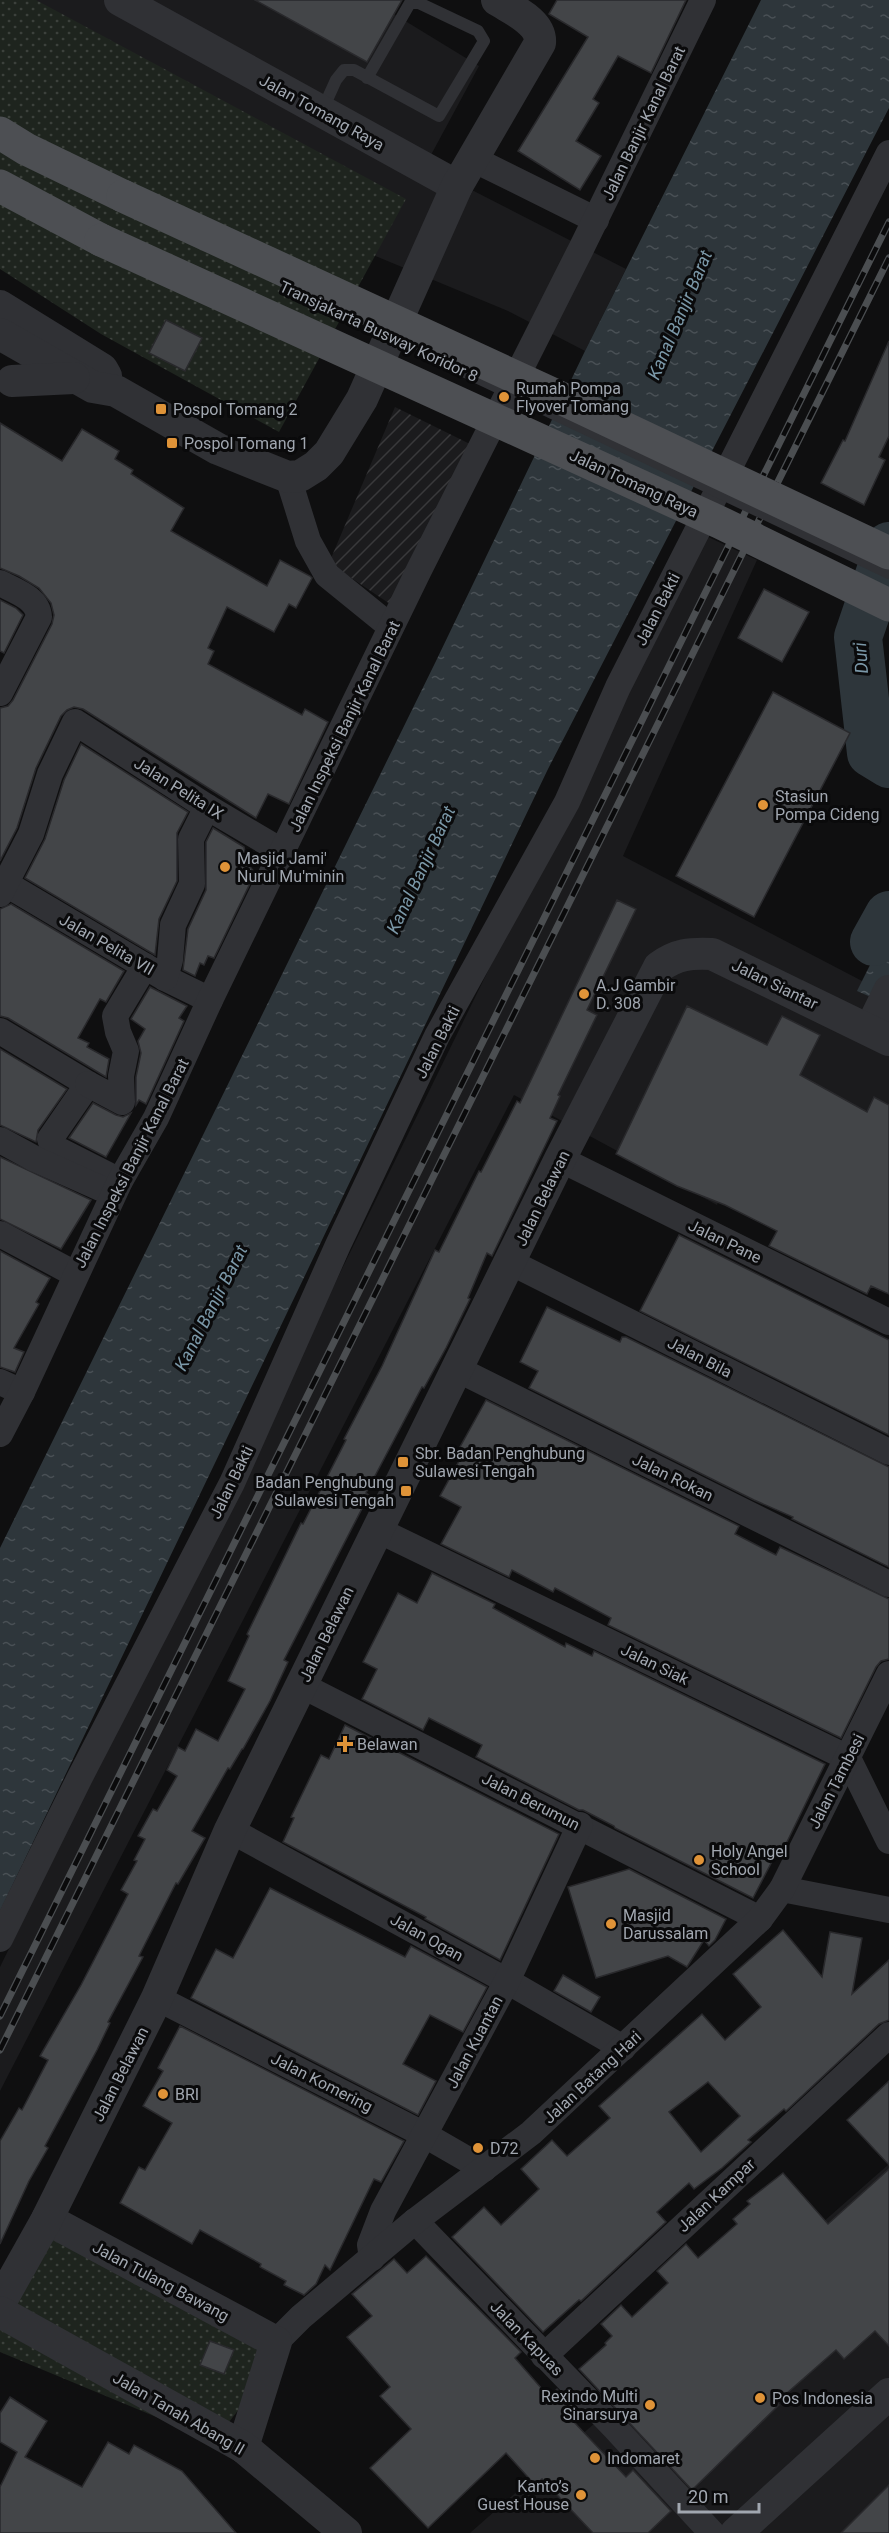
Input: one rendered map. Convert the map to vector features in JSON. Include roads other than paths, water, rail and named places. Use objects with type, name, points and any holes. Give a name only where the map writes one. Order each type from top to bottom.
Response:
[{"type":"main road","points":[[5,144],[26,149],[120,201],[548,392],[889,553]]},
{"type":"main road","name":"Jalan Tomang Raya","points":[[0,186],[101,240],[884,595]]},
{"type":"street","name":"Jalan Tomang Raya","points":[[120,0],[322,112],[451,198]]},
{"type":"street","points":[[13,332],[75,378],[93,387],[116,391],[218,449],[288,477],[300,476],[316,466],[329,453],[362,399],[451,198],[540,43],[541,34],[536,26],[497,0]]},
{"type":"street","name":"Jalan Banjir Kanal Barat","points":[[582,247],[703,0]]},
{"type":"street","name":"Jalan Bakti","points":[[0,1939],[80,1777],[232,1483],[338,1245],[437,1036],[567,802],[618,687],[889,153]]},
{"type":"street","points":[[472,159],[596,220]]},
{"type":"street","name":"Jalan Inspeksi Banjir Kanal Barat","points":[[0,1434],[11,1387],[108,1180],[156,1118],[210,1000],[391,627],[582,247]]},
{"type":"street","points":[[13,332],[102,369],[116,391]]},
{"type":"street","points":[[13,332],[6,383],[75,378]]},
{"type":"street","points":[[288,477],[308,541],[327,575],[391,627]]},
{"type":"street","points":[[0,583],[34,602],[39,610],[39,617],[0,693]]},
{"type":"street","name":"Jalan Pelita IX","points":[[3,889],[31,834],[50,774],[75,722],[207,807],[283,852]]},
{"type":"street","points":[[122,1102],[121,1076],[126,1051],[118,1032],[115,1016],[155,972],[170,960],[175,918],[192,884],[191,839],[207,807]]},
{"type":"street","name":"Jalan Pelita VII","points":[[3,889],[210,1000]]},
{"type":"street","name":"Jalan Siantar","points":[[659,967],[673,957],[687,953],[712,954],[878,1030]]},
{"type":"street","name":"Jalan Belawan","points":[[0,2303],[47,2219],[157,1998],[230,1830],[561,1159],[659,967]]},
{"type":"street","points":[[878,1030],[889,991]]},
{"type":"street","points":[[0,1031],[88,1084],[156,1118]]},
{"type":"street","points":[[88,1084],[50,1139],[53,1147],[108,1180]]},
{"type":"street","points":[[0,1140],[35,1159],[108,1180]]},
{"type":"street","name":"Jalan Pane","points":[[561,1159],[889,1322]]},
{"type":"street","points":[[0,1234],[67,1271]]},
{"type":"street","name":"Jalan Bila","points":[[510,1262],[889,1452]]},
{"type":"street","name":"Jalan Rokan","points":[[457,1369],[889,1584]]},
{"type":"street","name":"Jalan Siak","points":[[378,1530],[848,1758]]},
{"type":"street","name":"Jalan Tambesi","points":[[782,1889],[889,1674]]},
{"type":"street","name":"Jalan Berumun","points":[[301,1685],[580,1825],[760,1919]]},
{"type":"street","points":[[848,1758],[889,1841]]},
{"type":"street","name":"Jalan Kuantan","points":[[372,2258],[370,2245],[375,2228],[507,1981],[580,1825]]},
{"type":"street","name":"Jalan Ogan","points":[[230,1830],[507,1981],[623,2048]]},
{"type":"street","points":[[782,1889],[889,1910]]},
{"type":"street","name":"Jalan Batang Hari","points":[[276,2342],[301,2317],[416,2221],[531,2133],[760,1919],[782,1889]]},
{"type":"street","name":"Jalan Komering","points":[[157,1998],[425,2135],[484,2169]]},
{"type":"street","name":"Jalan Kampar","points":[[544,2356],[889,2035]]},
{"type":"street","name":"Jalan Tulang Bawang","points":[[47,2219],[276,2342]]},
{"type":"street","name":"Jalan Kapuas","points":[[416,2221],[712,2533]]},
{"type":"street","name":"Jalan Tanah Abang II","points":[[0,2312],[243,2447],[346,2533]]},
{"type":"street","points":[[243,2447],[276,2342]]},
{"type":"street","points":[[736,2533],[889,2394]]},
{"type":"lane","points":[[322,112],[336,80],[344,70],[354,70],[367,78],[439,116],[484,41],[478,32],[419,3],[410,3],[367,78]]},
{"type":"lane","points":[[0,174],[40,193]]},
{"type":"lane","points":[[120,201],[182,237]]},
{"type":"lane","name":"Transjakarta Busway Koridor 8","points":[[375,329],[407,344]]},
{"type":"lane","name":"Transjakarta Busway Koridor 8","points":[[366,346],[399,361]]},
{"type":"lane","name":"Transjakarta Busway Koridor 8","points":[[439,359],[889,573]]},
{"type":"lane","name":"Transjakarta Busway Koridor 8","points":[[484,400],[884,595]]},
{"type":"water","name":"Kanal Banjir Barat","points":[[761,0],[889,0],[889,108],[548,769],[0,1911],[0,1548],[436,661],[585,351]]},
{"type":"water","points":[[889,927],[889,1005],[857,991]]},
{"type":"waterway","name":"Duri","points":[[889,546],[858,637],[871,753],[889,764]]},
{"type":"waterway","name":"Duri","points":[[874,942],[889,915]]},
{"type":"railway","points":[[0,2016],[889,222]]},
{"type":"railway","points":[[0,2050],[889,258]]},
{"type":"place","name":"Rumah Pompa Flyover Tomang","points":[[504,397]]},
{"type":"place","name":"Pospol Tomang 2","points":[[161,409]]},
{"type":"place","name":"Pospol Tomang 1","points":[[172,443]]},
{"type":"place","name":"Stasiun Pompa Cideng","points":[[763,805]]},
{"type":"place","name":"Masjid Jami' Nurul Mu'minin","points":[[225,867]]},
{"type":"place","name":"A.J Gambir D. 308","points":[[584,994]]},
{"type":"place","name":"Sbr. Badan Penghubung Sulawesi Tengah","points":[[403,1462]]},
{"type":"place","name":"Badan Penghubung Sulawesi Tengah","points":[[406,1491]]},
{"type":"place","name":"Belawan","points":[[345,1744]]},
{"type":"place","name":"Holy Angel School","points":[[699,1860]]},
{"type":"place","name":"Masjid Darussalam","points":[[611,1924]]},
{"type":"place","name":"BRI","points":[[163,2094]]},
{"type":"place","name":"D72","points":[[478,2148]]},
{"type":"place","name":"Pos Indonesia","points":[[760,2398]]},
{"type":"place","name":"Rexindo Multi Sinarsurya","points":[[650,2405]]},
{"type":"place","name":"Indomaret","points":[[595,2458]]},
{"type":"place","name":"Kanto’s Guest House","points":[[581,2495]]}]
